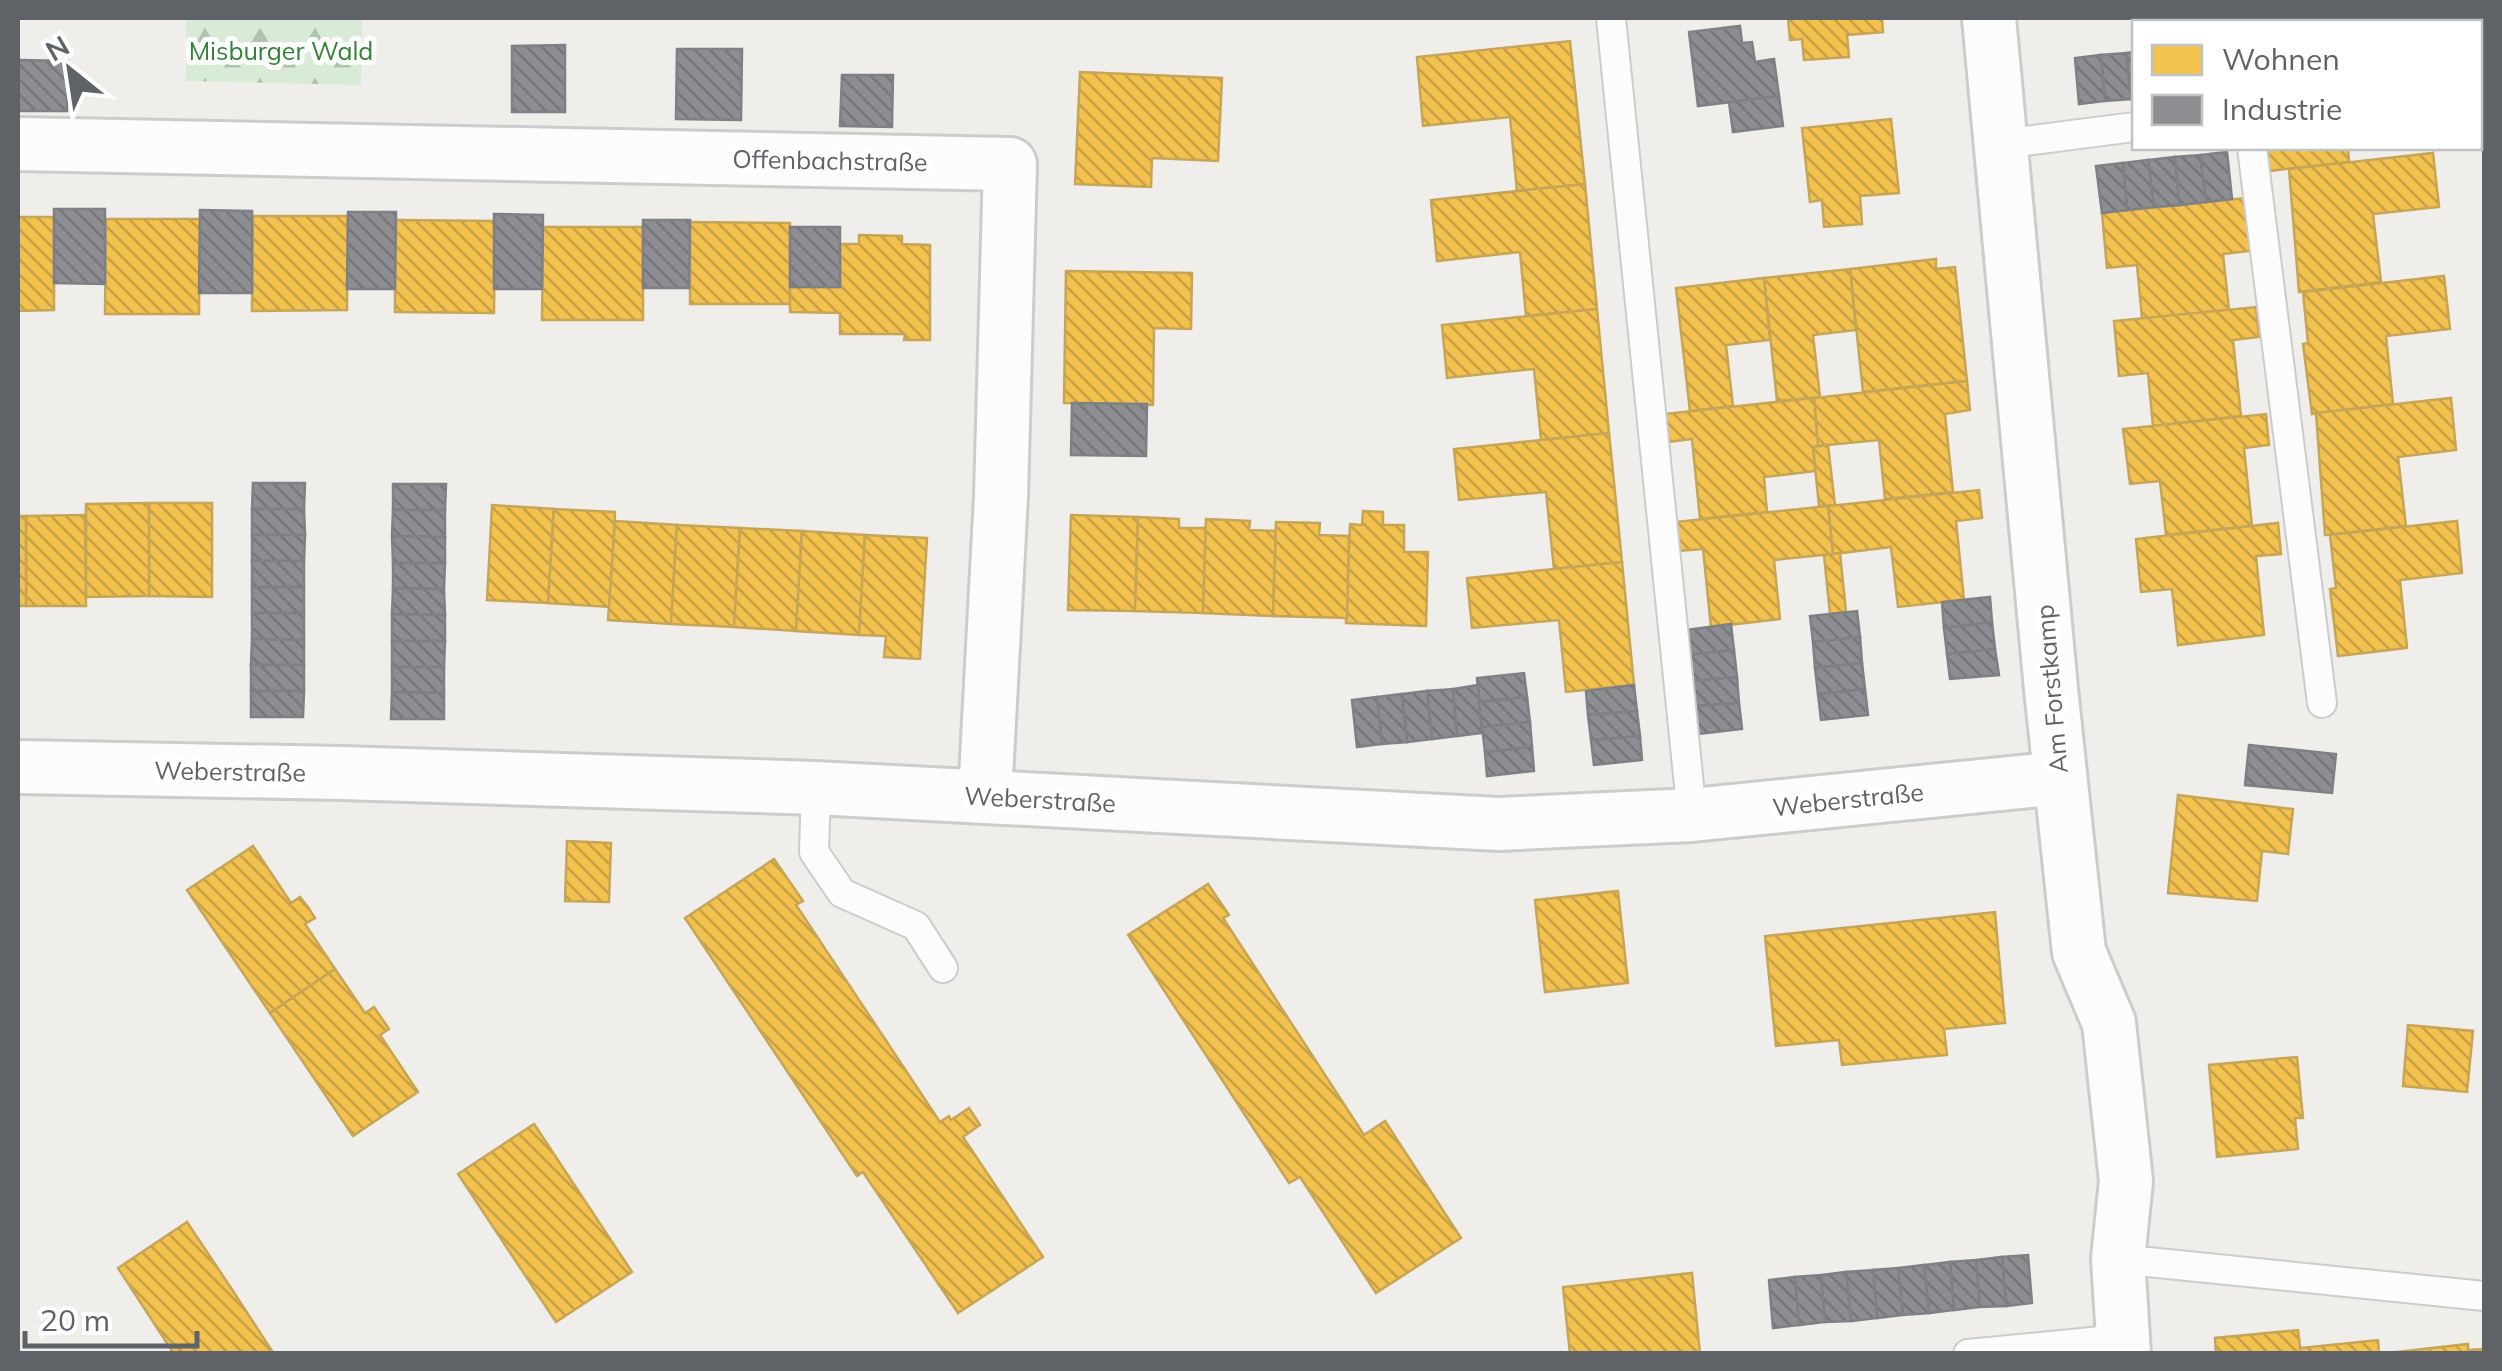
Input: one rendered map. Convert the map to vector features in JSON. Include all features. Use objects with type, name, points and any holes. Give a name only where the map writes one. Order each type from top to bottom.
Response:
[{"type":"street","name":"Am Forstkamp","points":[[1989,18],[2079,952],[2109,1023],[2126,1181],[2118,1259],[2123,1346]]},
{"type":"street","name":"Offenbachstraße","points":[[18,144],[1010,164],[1001,496],[985,796]]},
{"type":"street","name":"Weberstraße","points":[[18,767],[342,772],[816,788],[1499,824],[1692,815],[2060,778]]},
{"type":"lane","points":[[1611,18],[1692,815]]},
{"type":"lane","points":[[2001,144],[2132,127]]},
{"type":"lane","points":[[2252,150],[2322,703]]},
{"type":"lane","points":[[816,788],[814,852],[842,893],[916,926],[943,968]]},
{"type":"lane","points":[[2118,1259],[2484,1296]]},
{"type":"lane","points":[[1968,1354],[2123,1346]]},
{"type":"green space","name":"Misburger Wald","points":[[186,18],[362,18],[361,85],[186,81]]},
{"type":"green space","points":[[2484,18],[2482,116],[2482,20],[2472,20]]},
{"type":"building: Wohnen","points":[[1788,18],[1882,18],[1883,32],[1847,35],[1849,57],[1804,60],[1802,39],[1790,40]]},
{"type":"building: Wohnen","points":[[1570,41],[1585,184],[1517,191],[1510,117],[1423,126],[1417,57]]},
{"type":"building: Wohnen","points":[[1080,72],[1222,78],[1218,161],[1152,158],[1151,187],[1075,184]]},
{"type":"building: Wohnen","points":[[1891,119],[1899,193],[1860,196],[1862,224],[1824,227],[1822,200],[1810,202],[1802,128]]},
{"type":"building: Wohnen","points":[[2266,150],[2348,150],[2349,162],[2269,171]]},
{"type":"building: Wohnen","points":[[2433,153],[2439,207],[2373,214],[2381,282],[2299,292],[2289,169]]},
{"type":"building: Wohnen","points":[[1585,184],[1597,309],[1526,316],[1520,252],[1437,261],[1431,200]]},
{"type":"building: Wohnen","points":[[2245,198],[2250,251],[2223,254],[2229,310],[2142,319],[2137,265],[2107,268],[2102,213]]},
{"type":"building: Wohnen","points":[[253,216],[348,216],[347,310],[252,311]]},
{"type":"building: Wohnen","points":[[18,217],[54,217],[54,310],[18,311]]},
{"type":"building: Wohnen","points":[[106,219],[200,219],[199,314],[105,314]]},
{"type":"building: Wohnen","points":[[395,220],[495,221],[494,313],[395,312]]},
{"type":"building: Wohnen","points":[[690,222],[790,223],[790,304],[690,304]]},
{"type":"building: Wohnen","points":[[543,227],[643,227],[643,320],[542,320]]},
{"type":"building: Wohnen","points":[[859,235],[902,236],[902,244],[930,245],[930,340],[904,340],[905,334],[840,334],[840,313],[790,312],[790,287],[840,287],[840,244],[859,244]]},
{"type":"building: Wohnen","points":[[1936,259],[1936,269],[1955,267],[1967,381],[1863,392],[1850,269]]},
{"type":"building: Wohnen","points":[[1850,269],[1856,330],[1813,335],[1820,397],[1777,401],[1764,278]]},
{"type":"building: Wohnen","points":[[1066,271],[1192,273],[1191,329],[1154,328],[1153,405],[1064,403]]},
{"type":"building: Wohnen","points":[[2444,276],[2450,329],[2386,336],[2393,404],[2312,414],[2303,344],[2308,343],[2303,292]]},
{"type":"building: Wohnen","points":[[1764,278],[1770,340],[1726,345],[1733,406],[1690,411],[1676,288]]},
{"type":"building: Wohnen","points":[[2256,307],[2259,337],[2233,340],[2241,416],[2153,426],[2148,373],[2119,376],[2114,321]]},
{"type":"building: Wohnen","points":[[1597,309],[1609,433],[1541,440],[1534,369],[1447,378],[1442,325]]},
{"type":"building: Wohnen","points":[[1967,381],[1970,410],[1945,414],[1953,492],[1885,499],[1879,440],[1818,446],[1814,398]]},
{"type":"building: Wohnen","points":[[1814,398],[1816,471],[1764,477],[1767,512],[1700,519],[1692,439],[1667,442],[1664,414]]},
{"type":"building: Wohnen","points":[[2451,398],[2456,450],[2398,457],[2406,526],[2325,535],[2316,413]]},
{"type":"building: Wohnen","points":[[2266,414],[2269,445],[2244,448],[2252,526],[2166,535],[2160,481],[2130,484],[2123,429]]},
{"type":"building: Wohnen","points":[[1609,433],[1622,562],[1554,569],[1546,492],[1459,500],[1454,449]]},
{"type":"building: Wohnen","points":[[1828,445],[1835,505],[1819,506],[1813,447]]},
{"type":"building: Wohnen","points":[[1979,490],[1982,518],[1956,521],[1964,600],[1898,607],[1891,547],[1833,554],[1828,506]]},
{"type":"building: Wohnen","points":[[149,503],[212,503],[212,597],[149,596]]},
{"type":"building: Wohnen","points":[[149,503],[149,596],[86,597],[86,504]]},
{"type":"building: Wohnen","points":[[492,505],[554,509],[548,603],[487,600]]},
{"type":"building: Wohnen","points":[[1828,506],[1833,554],[1774,560],[1780,619],[1711,627],[1703,549],[1678,551],[1675,522]]},
{"type":"building: Wohnen","points":[[554,509],[615,512],[610,607],[548,603]]},
{"type":"building: Wohnen","points":[[1363,511],[1383,512],[1383,525],[1404,525],[1404,552],[1428,552],[1426,626],[1346,623],[1350,524],[1362,525]]},
{"type":"building: Wohnen","points":[[85,515],[86,606],[26,606],[26,516]]},
{"type":"building: Wohnen","points":[[1071,515],[1138,517],[1135,611],[1068,610]]},
{"type":"building: Wohnen","points":[[18,516],[26,516],[26,606],[18,606]]},
{"type":"building: Wohnen","points":[[1138,517],[1179,519],[1179,528],[1206,528],[1203,613],[1135,611]]},
{"type":"building: Wohnen","points":[[1206,519],[1250,521],[1249,530],[1276,531],[1273,616],[1203,613]]},
{"type":"building: Wohnen","points":[[615,521],[677,525],[671,624],[608,620]]},
{"type":"building: Wohnen","points":[[2457,521],[2462,573],[2400,580],[2407,648],[2338,656],[2330,589],[2336,588],[2330,535]]},
{"type":"building: Wohnen","points":[[1276,522],[1320,523],[1319,535],[1349,536],[1347,618],[1273,616]]},
{"type":"building: Wohnen","points":[[2278,523],[2281,554],[2256,556],[2264,635],[2178,645],[2172,589],[2141,592],[2136,539]]},
{"type":"building: Wohnen","points":[[677,525],[740,528],[734,627],[671,624]]},
{"type":"building: Wohnen","points":[[740,528],[802,531],[796,631],[734,627]]},
{"type":"building: Wohnen","points":[[802,531],[865,535],[859,635],[796,631]]},
{"type":"building: Wohnen","points":[[865,535],[927,538],[920,659],[884,657],[886,636],[859,635]]},
{"type":"building: Wohnen","points":[[1840,553],[1846,612],[1830,614],[1824,555]]},
{"type":"building: Wohnen","points":[[1622,562],[1634,685],[1566,692],[1559,620],[1472,628],[1467,578]]},
{"type":"building: Wohnen","points":[[2178,795],[2293,809],[2288,854],[2262,851],[2257,901],[2168,893]]},
{"type":"building: Wohnen","points":[[567,841],[611,843],[609,902],[565,901]]},
{"type":"building: Wohnen","points":[[253,846],[291,903],[300,897],[308,907],[315,918],[305,924],[335,969],[270,1013],[187,890]]},
{"type":"building: Wohnen","points":[[774,859],[803,901],[796,905],[940,1122],[969,1108],[980,1125],[963,1137],[1043,1257],[958,1313],[863,1172],[857,1176],[685,918]]},
{"type":"building: Wohnen","points":[[1208,884],[1229,915],[1223,918],[1364,1135],[1385,1121],[1461,1238],[1376,1293],[1300,1177],[1289,1183],[1128,935]]},
{"type":"building: Wohnen","points":[[1618,891],[1628,983],[1545,992],[1535,900]]},
{"type":"building: Wohnen","points":[[1995,912],[2005,1023],[1944,1029],[1947,1055],[1842,1065],[1839,1040],[1776,1046],[1765,936]]},
{"type":"building: Wohnen","points":[[335,969],[365,1013],[374,1007],[389,1029],[380,1035],[418,1092],[353,1136],[270,1013]]},
{"type":"building: Wohnen","points":[[2408,1025],[2473,1031],[2467,1092],[2403,1086]]},
{"type":"building: Wohnen","points":[[2297,1057],[2303,1118],[2295,1118],[2298,1149],[2217,1157],[2209,1065]]},
{"type":"building: Wohnen","points":[[534,1124],[632,1272],[556,1322],[458,1174]]},
{"type":"building: Wohnen","points":[[187,1222],[274,1354],[174,1354],[118,1268]]},
{"type":"building: Wohnen","points":[[1692,1273],[1700,1354],[1570,1354],[1563,1287]]},
{"type":"building: Wohnen","points":[[2298,1330],[2301,1354],[2216,1354],[2215,1338]]},
{"type":"building: Wohnen","points":[[2378,1340],[2379,1354],[2301,1354],[2300,1348]]},
{"type":"building: Wohnen","points":[[2468,1344],[2468,1350],[2484,1349],[2484,1354],[2379,1354]]},
{"type":"building: Industrie","points":[[1740,26],[1742,43],[1752,42],[1755,62],[1774,59],[1779,96],[1698,106],[1689,32]]},
{"type":"building: Industrie","points":[[565,45],[565,112],[512,112],[512,46]]},
{"type":"building: Industrie","points":[[677,49],[742,49],[741,120],[676,119]]},
{"type":"building: Industrie","points":[[2132,52],[2131,99],[2126,53]]},
{"type":"building: Industrie","points":[[2126,53],[2131,99],[2105,101],[2101,55]]},
{"type":"building: Industrie","points":[[2101,55],[2105,101],[2079,104],[2075,58]]},
{"type":"building: Industrie","points":[[18,60],[68,61],[67,111],[18,111]]},
{"type":"building: Industrie","points":[[842,75],[893,75],[892,127],[840,126]]},
{"type":"building: Industrie","points":[[1779,96],[1783,126],[1733,132],[1729,102]]},
{"type":"building: Industrie","points":[[2227,152],[2232,199],[2206,202],[2200,155]]},
{"type":"building: Industrie","points":[[2200,155],[2206,202],[2179,205],[2175,157]]},
{"type":"building: Industrie","points":[[2175,157],[2179,205],[2154,207],[2148,160]]},
{"type":"building: Industrie","points":[[2148,160],[2154,207],[2127,210],[2123,163]]},
{"type":"building: Industrie","points":[[2123,163],[2127,210],[2102,213],[2096,166]]},
{"type":"building: Industrie","points":[[54,209],[105,209],[105,284],[54,283]]},
{"type":"building: Industrie","points":[[200,210],[252,211],[252,293],[199,293]]},
{"type":"building: Industrie","points":[[348,212],[396,212],[395,289],[347,289]]},
{"type":"building: Industrie","points":[[494,214],[543,215],[542,289],[494,289]]},
{"type":"building: Industrie","points":[[643,220],[690,220],[689,288],[643,288]]},
{"type":"building: Industrie","points":[[790,227],[840,227],[840,287],[790,287]]},
{"type":"building: Industrie","points":[[1072,403],[1147,404],[1146,456],[1071,455]]},
{"type":"building: Industrie","points":[[253,483],[305,483],[304,509],[252,509]]},
{"type":"building: Industrie","points":[[393,484],[446,484],[445,510],[393,510]]},
{"type":"building: Industrie","points":[[252,509],[304,509],[305,535],[252,535]]},
{"type":"building: Industrie","points":[[393,510],[445,510],[445,537],[392,536]]},
{"type":"building: Industrie","points":[[252,535],[305,535],[304,561],[252,561]]},
{"type":"building: Industrie","points":[[392,536],[445,537],[445,563],[393,563]]},
{"type":"building: Industrie","points":[[252,561],[304,561],[304,587],[252,587]]},
{"type":"building: Industrie","points":[[393,563],[445,563],[444,589],[393,588]]},
{"type":"building: Industrie","points":[[252,587],[304,587],[304,613],[252,613]]},
{"type":"building: Industrie","points":[[393,588],[444,589],[445,615],[392,614]]},
{"type":"building: Industrie","points":[[1990,597],[1992,622],[1944,628],[1942,602]]},
{"type":"building: Industrie","points":[[1857,611],[1860,637],[1813,642],[1810,616]]},
{"type":"building: Industrie","points":[[252,613],[304,613],[304,640],[252,639]]},
{"type":"building: Industrie","points":[[392,614],[445,615],[445,641],[392,641]]},
{"type":"building: Industrie","points":[[1992,622],[1995,649],[1947,654],[1944,628]]},
{"type":"building: Industrie","points":[[1731,624],[1734,650],[1689,655],[1686,630]]},
{"type":"building: Industrie","points":[[1860,637],[1862,663],[1815,668],[1813,642]]},
{"type":"building: Industrie","points":[[252,639],[304,640],[304,665],[251,665]]},
{"type":"building: Industrie","points":[[392,641],[445,641],[444,667],[392,667]]},
{"type":"building: Industrie","points":[[1995,649],[1999,675],[1950,679],[1947,654]]},
{"type":"building: Industrie","points":[[1734,650],[1737,677],[1692,681],[1689,655]]},
{"type":"building: Industrie","points":[[1862,663],[1865,689],[1818,694],[1815,668]]},
{"type":"building: Industrie","points":[[251,665],[304,665],[304,691],[251,691]]},
{"type":"building: Industrie","points":[[392,667],[444,667],[444,693],[392,692]]},
{"type":"building: Industrie","points":[[1524,673],[1527,697],[1479,702],[1477,678]]},
{"type":"building: Industrie","points":[[1737,677],[1739,703],[1694,706],[1692,681]]},
{"type":"building: Industrie","points":[[1478,685],[1482,733],[1457,736],[1453,689]]},
{"type":"building: Industrie","points":[[1634,685],[1637,711],[1588,715],[1586,691]]},
{"type":"building: Industrie","points":[[1453,689],[1457,736],[1432,739],[1427,691]]},
{"type":"building: Industrie","points":[[1865,689],[1868,715],[1821,720],[1818,694]]},
{"type":"building: Industrie","points":[[251,691],[304,691],[303,717],[251,717]]},
{"type":"building: Industrie","points":[[1427,691],[1432,739],[1407,742],[1402,694]]},
{"type":"building: Industrie","points":[[392,692],[444,693],[444,719],[391,719]]},
{"type":"building: Industrie","points":[[1402,694],[1407,742],[1382,744],[1377,697]]},
{"type":"building: Industrie","points":[[1377,697],[1382,744],[1357,747],[1352,700]]},
{"type":"building: Industrie","points":[[1527,697],[1530,722],[1482,727],[1479,702]]},
{"type":"building: Industrie","points":[[1739,703],[1742,729],[1697,734],[1694,706]]},
{"type":"building: Industrie","points":[[1637,711],[1640,736],[1591,740],[1588,715]]},
{"type":"building: Industrie","points":[[1530,722],[1532,747],[1485,752],[1482,727]]},
{"type":"building: Industrie","points":[[1640,736],[1642,760],[1594,765],[1591,740]]},
{"type":"building: Industrie","points":[[2249,745],[2336,754],[2332,793],[2245,785]]},
{"type":"building: Industrie","points":[[1532,747],[1534,771],[1487,776],[1485,752]]},
{"type":"building: Industrie","points":[[2028,1255],[2032,1303],[2006,1306],[2002,1257]]},
{"type":"building: Industrie","points":[[2002,1257],[2006,1306],[1980,1307],[1976,1260]]},
{"type":"building: Industrie","points":[[1976,1260],[1980,1307],[1954,1310],[1950,1262]]},
{"type":"building: Industrie","points":[[1950,1262],[1954,1310],[1929,1313],[1924,1265]]},
{"type":"building: Industrie","points":[[1924,1265],[1929,1313],[1903,1315],[1898,1268]]},
{"type":"building: Industrie","points":[[1898,1268],[1903,1315],[1877,1318],[1873,1270]]},
{"type":"building: Industrie","points":[[1873,1270],[1877,1318],[1851,1321],[1846,1272]]},
{"type":"building: Industrie","points":[[1846,1272],[1851,1321],[1825,1322],[1821,1275]]},
{"type":"building: Industrie","points":[[1821,1275],[1825,1322],[1799,1325],[1795,1277]]},
{"type":"building: Industrie","points":[[1795,1277],[1799,1325],[1773,1328],[1769,1280]]}]
